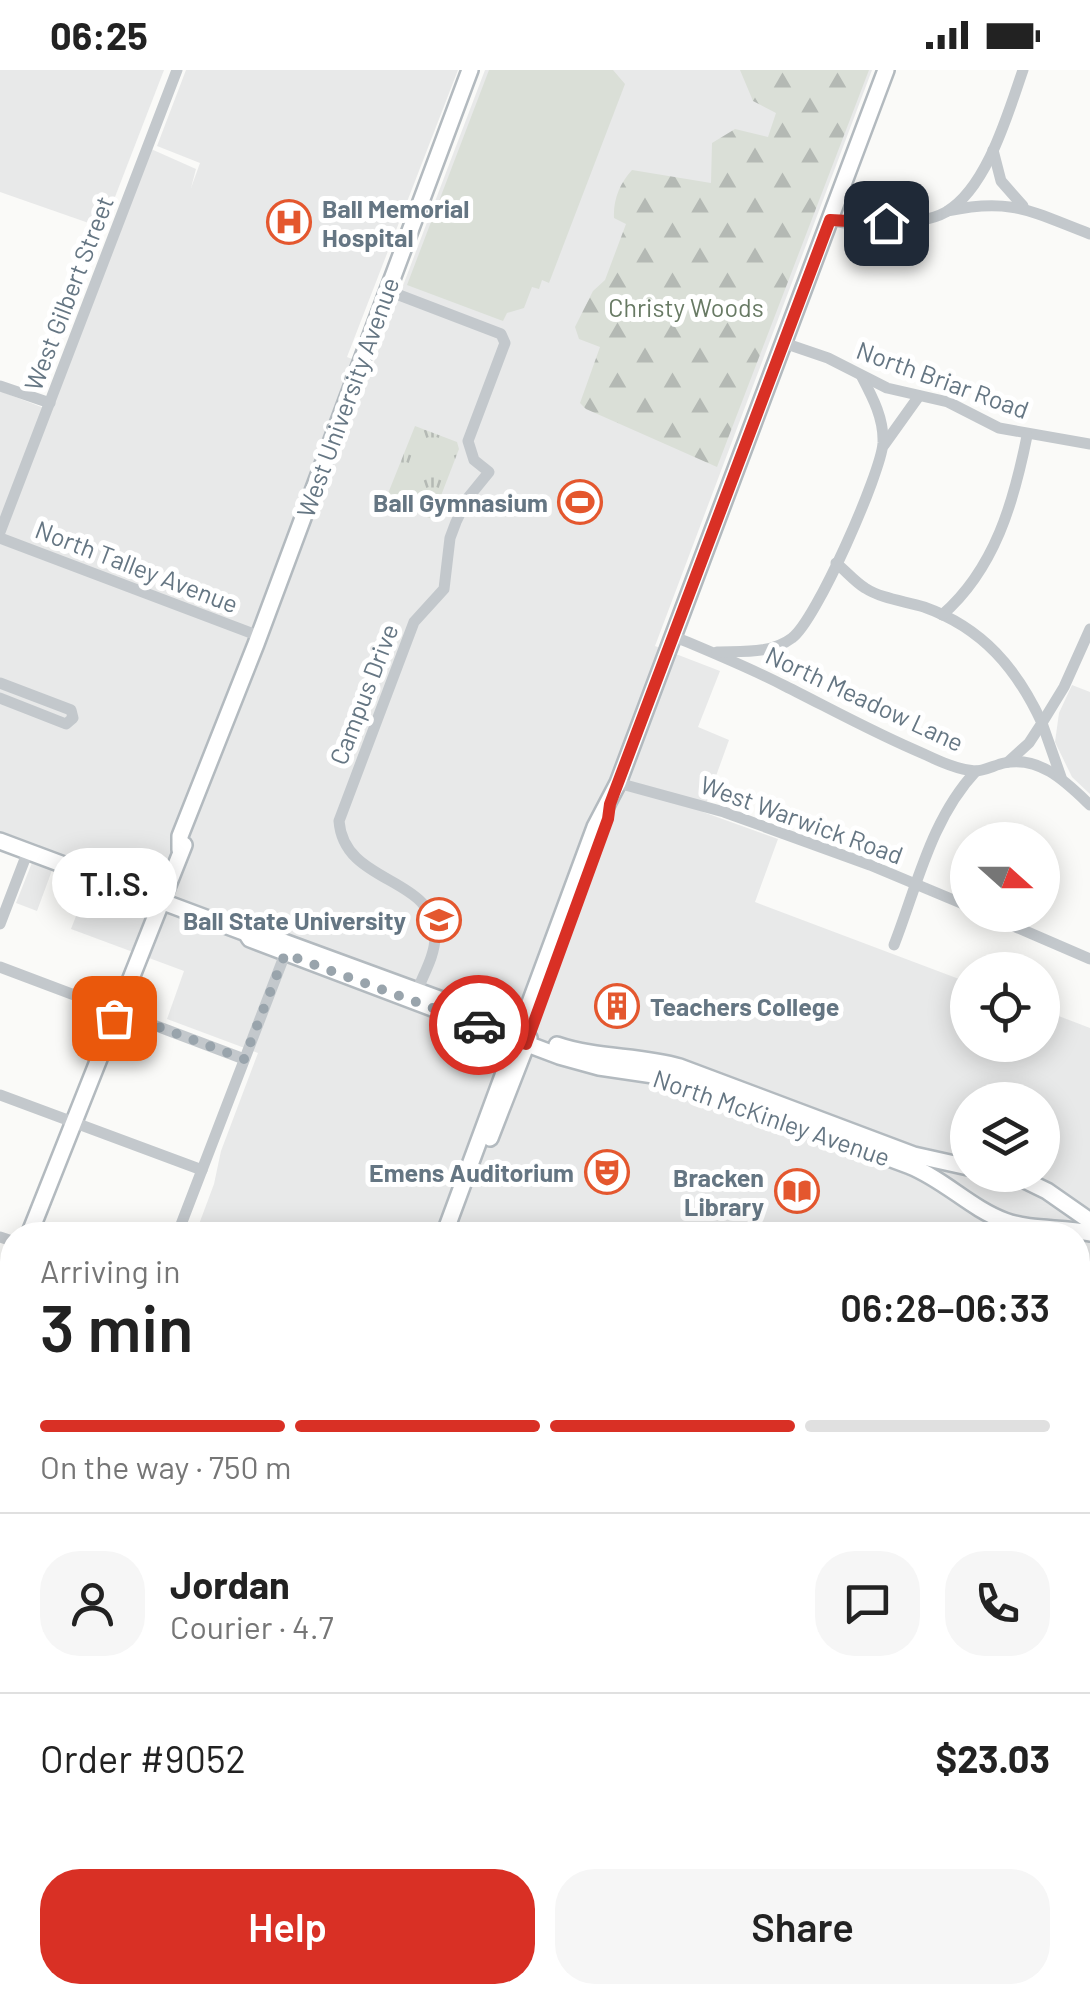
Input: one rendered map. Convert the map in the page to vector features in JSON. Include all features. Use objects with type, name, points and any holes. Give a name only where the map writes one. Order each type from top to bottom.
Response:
[{"type":"street","name":"West Gilbert Street","points":[[0,535],[177,70]]},
{"type":"street","name":"West University Avenue","points":[[33,1222],[180,850],[188,839],[220,752],[226,724],[470,70]]},
{"type":"street","points":[[457,1222],[526,1037],[595,826],[610,804],[886,70]]},
{"type":"street","points":[[948,211],[976,182],[993,150],[1024,70]]},
{"type":"street","points":[[993,150],[1001,180],[1010,196],[1026,210]]},
{"type":"street","points":[[830,220],[865,224],[907,222],[992,204],[1026,210],[1090,234]]},
{"type":"street","name":"Campus Drive","points":[[386,290],[501,334],[504,343],[468,441],[474,460],[489,472],[467,499],[456,522],[450,538],[444,588],[414,622],[339,822],[340,836],[353,858],[402,886],[429,917],[435,941],[416,995]]},
{"type":"street","name":"North Briar Road","points":[[784,343],[828,358],[862,378],[948,402],[999,428],[1027,436],[1090,444]]},
{"type":"street","points":[[862,378],[878,410],[883,447]]},
{"type":"street","points":[[0,386],[50,403]]},
{"type":"street","points":[[717,652],[773,648],[791,639],[811,615],[883,447],[919,396]]},
{"type":"street","points":[[942,614],[977,575],[993,549],[1005,522],[1027,436]]},
{"type":"street","name":"North Talley Avenue","points":[[0,535],[259,636]]},
{"type":"street","points":[[836,562],[867,590],[942,614],[978,636],[1006,660],[1027,689],[1060,776]]},
{"type":"street","points":[[1008,762],[1029,743],[1042,723],[1064,687],[1090,629]]},
{"type":"street","name":"North Meadow Lane","points":[[673,636],[717,652],[945,764],[976,771],[1008,762]]},
{"type":"street","points":[[0,682],[71,710],[72,718],[66,724],[0,698]]},
{"type":"street","points":[[1008,762],[1031,764],[1060,776],[1090,805]]},
{"type":"street","points":[[894,946],[946,810],[976,771]]},
{"type":"street","name":"West Warwick Road","points":[[618,783],[724,812],[950,898]]},
{"type":"street","name":"North McKinley Avenue","points":[[0,840],[246,933],[250,939],[285,954],[416,995],[526,1037],[578,1062],[674,1078],[931,1174],[974,1205],[1007,1222]]},
{"type":"street","points":[[0,924],[28,851]]},
{"type":"street","points":[[246,933],[254,932],[416,995]]},
{"type":"street","points":[[1027,932],[1090,959]]},
{"type":"street","points":[[182,1222],[285,954]]},
{"type":"street","points":[[0,967],[244,1059]]},
{"type":"street","points":[[449,1222],[526,1037]]},
{"type":"street","name":"North McKinley Avenue","points":[[526,1037],[589,1054],[680,1067],[914,1155],[950,1163]]},
{"type":"street","points":[[1,1097],[202,1170]]},
{"type":"street","points":[[1050,1192],[1090,1222]]},
{"type":"shaded area","points":[[0,70],[164,70],[103,228],[0,192]]},
{"type":"shaded area","name":"Ball State University","points":[[186,70],[458,70],[347,357],[372,367],[485,70],[872,70],[655,646],[720,671],[698,727],[729,740],[703,812],[778,839],[755,902],[950,976],[950,1062],[1060,1062],[1060,1017],[1090,1028],[1090,1222],[200,1222],[221,1151],[258,1053],[167,1019],[184,971],[71,929],[95,867],[58,854],[37,911],[16,903],[39,845],[0,831],[0,391],[44,408],[151,149],[196,169],[191,188],[200,163],[157,146]]},
{"type":"shaded area","points":[[1072,685],[1090,692],[1090,794],[1072,777],[1055,742],[1059,713]]},
{"type":"green space","points":[[489,70],[613,70],[625,84],[549,283],[542,280],[539,289],[532,287],[524,308],[507,313],[503,321],[407,285]]},
{"type":"green space","name":"Christy Woods","points":[[740,70],[869,70],[717,467],[586,409],[580,403],[600,347],[579,339],[575,327],[593,291],[605,280],[626,224],[614,218],[615,205],[632,170],[711,183],[712,143],[735,129],[768,137],[776,113],[753,101]]},
{"type":"green space","points":[[415,426],[457,442],[459,449],[432,519],[385,501]]},
{"type":"way so far","points":[[114,1018],[116,1011],[244,1059],[285,954],[479,1025]]},
{"type":"place","name":"Ball Memorial Hospital","points":[[289,222]]},
{"type":"place","name":"Ball Gymnasium","points":[[580,502]]},
{"type":"place","name":"Ball State University","points":[[439,920]]},
{"type":"place","name":"Teachers College","points":[[617,1006]]},
{"type":"place","name":"T.I.S.","points":[[114,1018]]},
{"type":"place","name":"Emens Auditorium","points":[[607,1172]]},
{"type":"place","name":"Bracken Library","points":[[797,1191]]},
{"type":"route","points":[[479,1025],[526,1044],[558,962],[610,804],[830,220],[886,223]]}]
